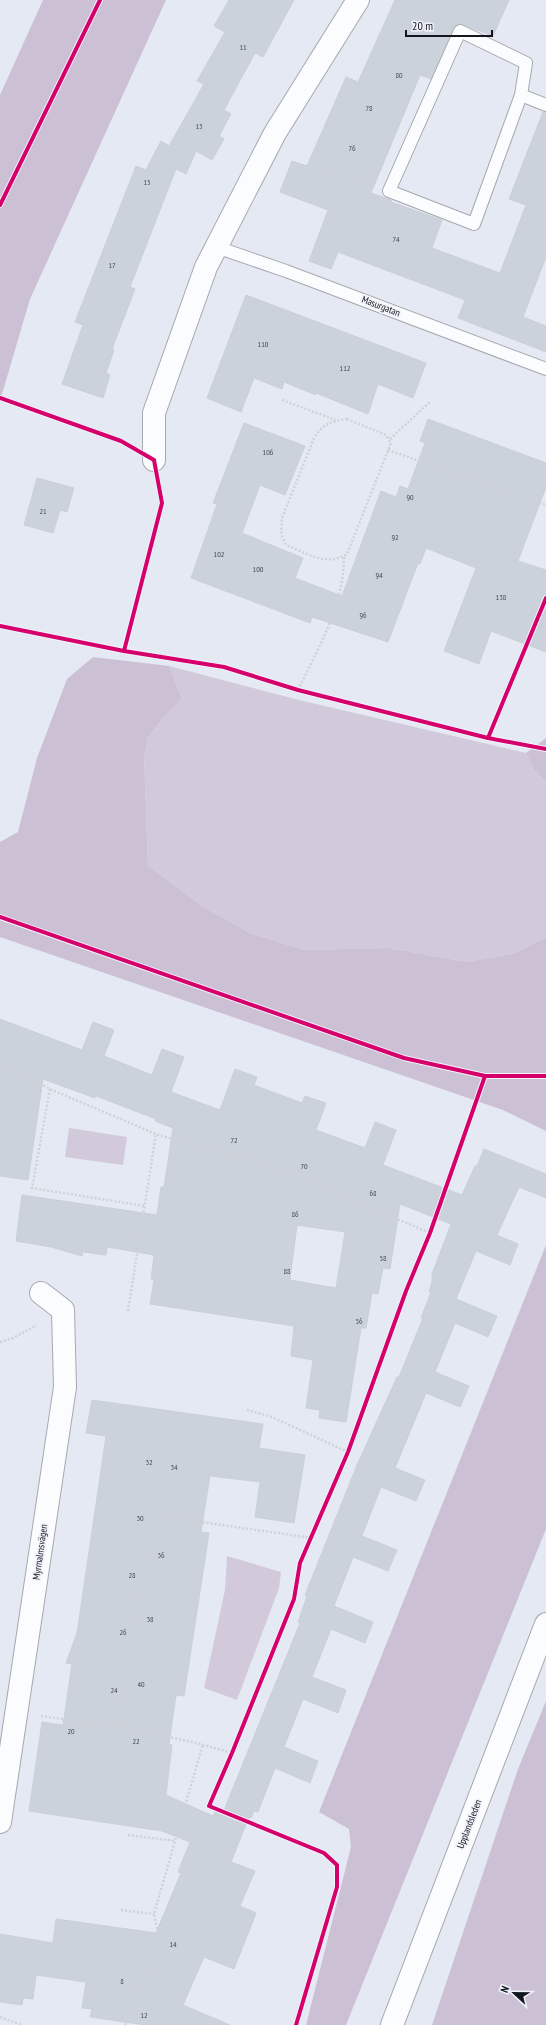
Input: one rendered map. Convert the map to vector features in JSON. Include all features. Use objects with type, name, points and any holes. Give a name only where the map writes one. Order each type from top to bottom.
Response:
[{"type":"street","points":[[154,460],[154,413],[203,274],[275,133],[358,0]]},
{"type":"street","points":[[41,1293],[63,1310]]},
{"type":"street","name":"Myrmalmsvägen","points":[[0,1822],[5,1751],[16,1712],[65,1387],[63,1310]]},
{"type":"street","name":"Upplandsleden","points":[[392,2025],[546,1624]]},
{"type":"lane","points":[[460,31],[526,63],[521,95],[474,224],[388,191],[460,31]]},
{"type":"lane","points":[[521,95],[546,105]]},
{"type":"lane","name":"Masurgatan","points":[[216,247],[286,270],[546,369]]},
{"type":"path","points":[[325,170],[388,191]]},
{"type":"path","points":[[282,400],[336,421]]},
{"type":"path","points":[[390,439],[431,402]]},
{"type":"path","points":[[346,419],[386,435],[390,439],[391,443],[351,544],[344,555],[337,560],[326,561],[286,545],[281,534],[282,518],[314,438],[321,427],[336,421],[346,419]]},
{"type":"path","points":[[388,450],[546,505]]},
{"type":"path","points":[[298,690],[330,623],[339,596],[344,570],[344,555]]},
{"type":"path","points":[[290,688],[305,692]]},
{"type":"path","points":[[0,1066],[17,1070],[50,1089],[156,1134],[201,1148],[246,1158],[303,1178],[430,1233]]},
{"type":"path","points":[[50,1089],[32,1188],[146,1206]]},
{"type":"path","points":[[128,1311],[146,1206],[156,1134]]},
{"type":"path","points":[[427,1240],[433,1226]]},
{"type":"path","points":[[0,1342],[13,1338],[63,1310]]},
{"type":"path","points":[[247,1410],[272,1417],[348,1452]]},
{"type":"path","points":[[345,1459],[350,1445]]},
{"type":"path","points":[[121,1728],[152,1525],[159,1517],[312,1538]]},
{"type":"path","points":[[309,1545],[315,1531]]},
{"type":"path","points":[[16,1712],[121,1728],[203,1744],[232,1753]]},
{"type":"path","points":[[125,2025],[160,1944],[154,1914],[203,1744]]},
{"type":"path","points":[[229,1760],[235,1746]]},
{"type":"path","points":[[128,1835],[175,1841]]},
{"type":"path","points":[[121,1910],[154,1914]]},
{"type":"path","points":[[0,2017],[22,2025]]},
{"type":"shaded area","points":[[43,0],[166,0],[30,299],[0,401],[0,95]]},
{"type":"shaded area","points":[[93,657],[169,666],[182,699],[162,719],[148,737],[144,757],[148,866],[202,906],[250,933],[304,950],[389,948],[467,962],[516,953],[546,937],[546,1131],[503,1110],[0,937],[0,842],[18,832],[37,758],[67,679]]},
{"type":"shaded area","points":[[169,666],[299,700],[526,753],[534,770],[546,782],[546,937],[516,953],[467,962],[389,948],[304,950],[250,933],[202,906],[148,866],[144,757],[148,737],[162,719],[182,699]]},
{"type":"shaded area","points":[[546,738],[546,782],[534,770],[526,753]]},
{"type":"shaded area","points":[[69,1128],[127,1137],[123,1165],[65,1157]]},
{"type":"shaded area","points":[[546,1245],[546,1529],[346,2025],[306,2025],[351,1847],[349,1829],[319,1812]]},
{"type":"shaded area","points":[[227,1556],[281,1572],[279,1588],[237,1700],[204,1688],[225,1590]]},
{"type":"shaded area","points":[[546,1701],[546,2025],[432,2025],[518,1769]]},
{"type":"building","points":[[229,0],[294,0],[263,57],[255,53],[224,110],[231,114],[219,136],[224,139],[212,160],[196,151],[186,174],[176,169],[130,287],[135,289],[112,349],[114,350],[106,373],[110,375],[103,398],[62,384],[83,325],[75,322],[136,166],[146,170],[161,141],[169,146],[204,84],[197,81],[225,32],[214,26]]},
{"type":"building","points":[[395,0],[509,0],[493,36],[459,23],[453,28],[431,79],[420,75],[371,193],[391,200],[391,202],[442,220],[432,248],[500,273],[526,205],[509,199],[543,112],[546,112],[546,257],[523,317],[546,326],[546,352],[458,318],[465,300],[338,252],[331,269],[309,261],[328,210],[280,192],[292,161],[307,166],[346,77],[358,82]]},
{"type":"building","points":[[246,295],[426,363],[413,398],[378,384],[368,414],[284,382],[282,389],[254,378],[241,412],[207,398]]},
{"type":"building","points":[[428,419],[546,463],[546,487],[518,561],[546,570],[546,652],[491,631],[479,664],[444,651],[476,568],[426,548],[420,564],[418,563],[388,642],[312,617],[310,623],[191,578],[217,504],[213,503],[244,423],[305,446],[285,495],[260,485],[242,533],[303,558],[295,578],[342,596],[381,491],[396,497],[400,486],[408,489],[425,443],[420,441]]},
{"type":"building","points":[[37,478],[74,488],[67,512],[60,510],[53,533],[24,525]]},
{"type":"building","points":[[0,1019],[82,1050],[93,1022],[114,1030],[104,1056],[152,1075],[162,1049],[184,1057],[171,1092],[220,1110],[235,1069],[257,1077],[254,1085],[302,1103],[305,1096],[326,1103],[316,1130],[365,1148],[375,1122],[396,1130],[383,1165],[462,1195],[484,1149],[546,1174],[546,1198],[519,1187],[497,1235],[518,1244],[510,1265],[476,1251],[456,1299],[497,1316],[488,1337],[455,1323],[435,1372],[469,1386],[460,1407],[426,1393],[395,1468],[425,1480],[416,1501],[381,1487],[362,1536],[397,1550],[388,1571],[353,1557],[334,1606],[373,1622],[365,1643],[331,1629],[312,1677],[346,1690],[338,1713],[303,1699],[284,1747],[318,1761],[310,1783],[275,1768],[258,1812],[254,1811],[251,1818],[249,1817],[231,1862],[255,1871],[240,1906],[256,1913],[255,1916],[234,1969],[204,1957],[183,2005],[230,2025],[145,2025],[90,2017],[92,2009],[82,2008],[86,1982],[36,1975],[33,1999],[23,1998],[22,2005],[0,2002],[0,1934],[53,1943],[56,1919],[156,1933],[181,1873],[178,1872],[190,1842],[162,1831],[29,1811],[42,1722],[63,1725],[72,1664],[66,1663],[77,1633],[106,1436],[86,1433],[92,1400],[263,1424],[259,1448],[305,1455],[294,1523],[255,1517],[260,1482],[210,1476],[201,1532],[209,1533],[184,1696],[176,1695],[169,1744],[172,1745],[166,1795],[213,1816],[215,1812],[222,1815],[300,1623],[298,1622],[307,1596],[305,1595],[357,1465],[397,1377],[399,1377],[423,1318],[421,1318],[431,1292],[429,1291],[432,1282],[432,1274],[451,1224],[400,1204],[390,1269],[383,1268],[378,1294],[372,1293],[366,1328],[361,1328],[346,1422],[319,1418],[320,1410],[306,1408],[313,1360],[291,1356],[294,1326],[150,1304],[154,1280],[151,1279],[154,1255],[107,1247],[106,1255],[83,1252],[82,1256],[51,1247],[16,1241],[22,1195],[157,1215],[161,1187],[164,1187],[173,1128],[155,1121],[156,1119],[96,1096],[95,1098],[43,1079],[28,1180],[0,1176]],"holes":[[[297,1225],[345,1232],[336,1288],[290,1280]]]},
{"type":"cycle path","points":[[0,205],[100,0]]},
{"type":"cycle path","points":[[0,398],[121,441],[154,460],[162,503],[124,651]]},
{"type":"cycle path","points":[[488,738],[546,598]]},
{"type":"cycle path","points":[[0,626],[124,651],[224,667],[298,690],[488,738],[546,749]]},
{"type":"cycle path","points":[[0,917],[404,1058],[485,1076],[430,1233],[406,1291],[348,1452],[300,1563],[294,1599],[209,1806],[324,1853],[337,1865],[337,1887],[296,2025]]},
{"type":"cycle path","points":[[485,1076],[546,1076]]}]
